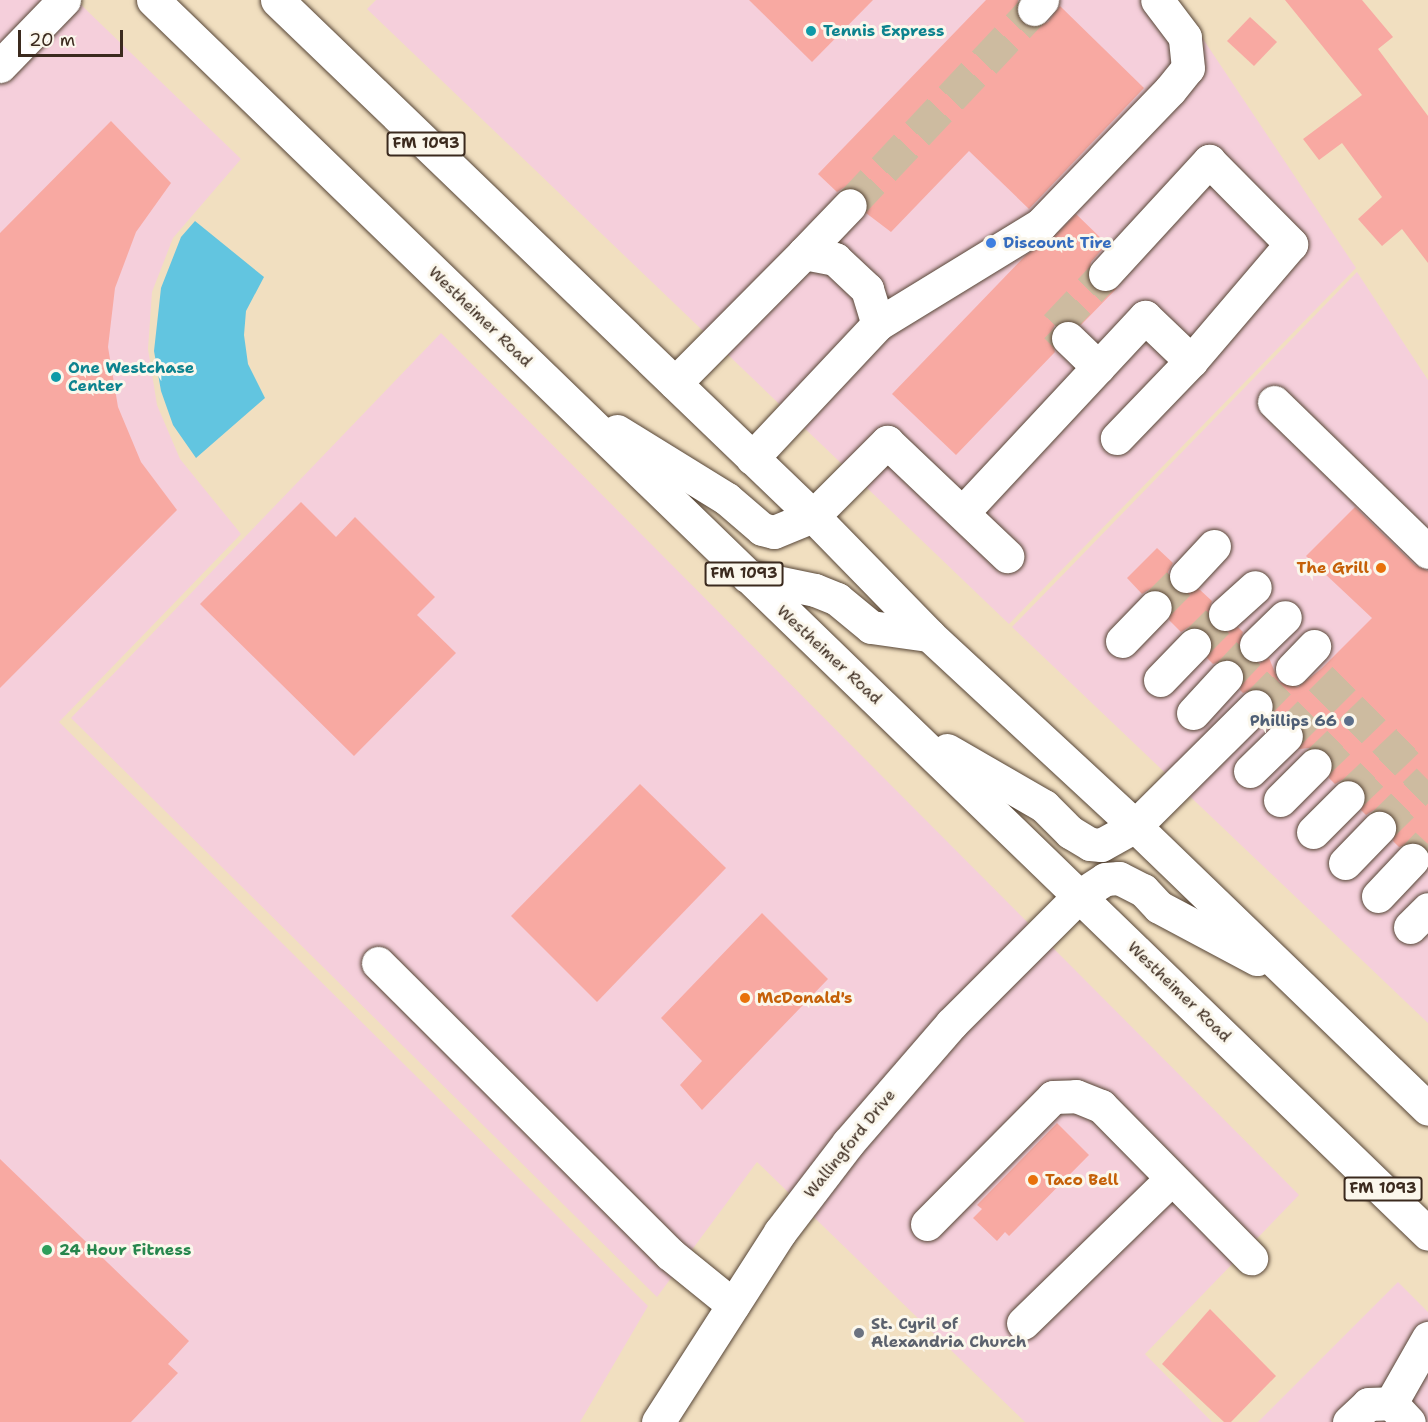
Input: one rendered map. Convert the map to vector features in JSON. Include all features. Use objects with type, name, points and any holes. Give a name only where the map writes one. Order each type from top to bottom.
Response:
[{"type":"main road","points":[[0,66],[64,0]]},
{"type":"main road","name":"Westheimer Road","points":[[153,0],[1428,1234]]},
{"type":"main road","name":"FM 1093","points":[[277,0],[813,516],[929,635],[1135,826],[1428,1109]]},
{"type":"main road","points":[[752,458],[878,324],[1041,224],[1188,68],[1185,37],[1157,0]]},
{"type":"main road","points":[[1105,274],[1209,161],[1291,244],[1191,361],[1117,438]]},
{"type":"main road","points":[[675,383],[850,205]]},
{"type":"main road","points":[[804,253],[835,259],[867,289],[878,324]]},
{"type":"main road","points":[[963,512],[1145,317],[1191,361]]},
{"type":"main road","points":[[1068,338],[1098,367]]},
{"type":"main road","points":[[562,396],[727,499],[762,529],[774,532],[813,516],[887,442],[1007,556]]},
{"type":"main road","points":[[1274,402],[1428,552]]},
{"type":"main road","points":[[1186,576],[1214,546]]},
{"type":"main road","points":[[747,576],[830,596],[871,627],[929,635]]},
{"type":"main road","points":[[1225,614],[1255,586]]},
{"type":"main road","points":[[1122,641],[1155,607]]},
{"type":"main road","points":[[1256,645],[1285,616]]},
{"type":"main road","points":[[1160,680],[1194,645]]},
{"type":"main road","points":[[1193,712],[1226,677]]},
{"type":"main road","points":[[904,725],[1044,806],[1070,832],[1090,844],[1101,845],[1135,826],[1256,706]]},
{"type":"main road","points":[[1250,771],[1286,736]]},
{"type":"main road","points":[[1280,800],[1315,765]]},
{"type":"main road","points":[[1313,832],[1348,797]]},
{"type":"main road","points":[[1345,863],[1379,828]]},
{"type":"main road","points":[[1377,896],[1412,860]]},
{"type":"main road","name":"Wallingford Drive","points":[[658,1422],[780,1232],[848,1143],[951,1024],[1079,896],[1105,879],[1119,878],[1143,890],[1160,907],[1291,977]]},
{"type":"main road","points":[[378,963],[670,1254],[733,1305]]},
{"type":"main road","points":[[927,1224],[1053,1097],[1076,1096],[1101,1106],[1170,1180],[1251,1258]]},
{"type":"main road","points":[[1023,1323],[1170,1180]]},
{"type":"main road","points":[[1349,1422],[1368,1404],[1400,1412],[1428,1338]]},
{"type":"shaded area","points":[[0,0],[76,0],[241,159],[173,238],[152,292],[148,349],[157,405],[180,459],[241,534],[59,722],[648,1306],[580,1422],[0,1422]]},
{"type":"shaded area","points":[[376,0],[1177,0],[1356,268],[1009,624],[367,9]]},
{"type":"shaded area","points":[[1357,272],[1428,380],[1428,1023],[1012,627]]},
{"type":"shaded area","points":[[441,333],[1299,1195],[1145,1354],[1212,1422],[1025,1422],[757,1162],[657,1297],[71,718]]},
{"type":"shaded area","points":[[1398,1282],[1428,1312],[1428,1422],[1258,1422]]},
{"type":"water","points":[[195,221],[264,277],[246,311],[244,335],[248,364],[265,398],[196,458],[173,425],[161,391],[154,351],[161,288],[181,237]]},
{"type":"building","name":"Tennis Express","points":[[749,0],[873,0],[812,62]]},
{"type":"building","points":[[986,0],[1018,0],[1016,15],[1031,27],[1048,22],[1060,6],[1144,88],[1029,209],[969,151],[891,232],[866,213],[868,200],[862,191],[845,187],[837,192],[818,174]]},
{"type":"building","points":[[1285,0],[1362,0],[1393,37],[1378,49],[1428,116],[1428,263],[1402,229],[1382,246],[1358,219],[1382,197],[1342,143],[1319,160],[1303,139],[1362,95]]},
{"type":"building","points":[[1250,17],[1277,42],[1254,66],[1227,41]]},
{"type":"building","name":"One Westchase Center","points":[[111,121],[171,183],[136,232],[115,288],[108,347],[118,407],[141,462],[177,510],[0,688],[0,233]]},
{"type":"building","points":[[1076,214],[1107,244],[1091,262],[1087,280],[1100,292],[1117,288],[1081,325],[1072,320],[1055,325],[1050,334],[1055,352],[956,455],[892,394],[1026,255],[1054,237]]},
{"type":"building","points":[[301,502],[336,537],[355,517],[435,597],[417,615],[456,653],[354,756],[200,604]]},
{"type":"building","name":"Phillips 66","points":[[1355,507],[1415,565],[1428,571],[1428,851],[1417,842],[1399,847],[1393,841],[1397,823],[1392,814],[1374,810],[1366,815],[1361,810],[1366,793],[1361,783],[1344,779],[1335,784],[1329,778],[1333,761],[1328,751],[1319,747],[1299,749],[1304,732],[1299,723],[1282,718],[1273,723],[1269,719],[1274,702],[1269,692],[1260,688],[1243,693],[1240,690],[1244,672],[1238,663],[1229,659],[1213,664],[1207,658],[1212,640],[1207,631],[1189,627],[1181,632],[1169,620],[1173,602],[1168,593],[1150,589],[1142,594],[1127,578],[1157,548],[1173,563],[1168,572],[1173,589],[1182,594],[1199,589],[1212,601],[1207,617],[1212,627],[1228,632],[1238,627],[1243,632],[1238,649],[1243,658],[1260,663],[1269,658],[1279,682],[1298,687],[1321,669],[1372,618],[1306,556]]},
{"type":"building","points":[[640,784],[726,868],[597,1002],[511,916]]},
{"type":"building","name":"McDonald's","points":[[762,913],[828,979],[702,1110],[680,1085],[702,1061],[661,1018]]},
{"type":"building","name":"Taco Bell","points":[[1057,1123],[1089,1155],[1009,1236],[1005,1232],[997,1241],[973,1218],[982,1209],[977,1205]]},
{"type":"building","name":"24 Hour Fitness","points":[[0,1159],[189,1341],[168,1364],[178,1373],[131,1422],[0,1422]]},
{"type":"building","points":[[1210,1309],[1276,1376],[1231,1422],[1224,1422],[1162,1364]]},
{"type":"tunnel","points":[[850,205],[1034,9]]},
{"type":"tunnel","points":[[1068,338],[1056,326],[1105,274]]},
{"type":"tunnel","points":[[1155,607],[1186,576]]},
{"type":"tunnel","points":[[1194,645],[1225,614]]},
{"type":"tunnel","points":[[1226,677],[1256,645]]},
{"type":"tunnel","points":[[1256,706],[1292,669]]},
{"type":"tunnel","points":[[1286,736],[1345,677]]},
{"type":"tunnel","points":[[1315,765],[1375,707]]},
{"type":"tunnel","points":[[1348,797],[1408,740]]},
{"type":"tunnel","points":[[1379,828],[1428,780]]},
{"type":"tunnel","points":[[1412,860],[1428,843]]},
{"type":"place","name":"Tennis Express","points":[[811,31]]},
{"type":"place","name":"Discount Tire","points":[[991,243]]},
{"type":"place","name":"One Westchase Center","points":[[56,377]]},
{"type":"place","name":"The Grill","points":[[1381,568]]},
{"type":"place","name":"Phillips 66","points":[[1349,721]]},
{"type":"place","name":"McDonald's","points":[[745,998]]},
{"type":"place","name":"Taco Bell","points":[[1033,1180]]},
{"type":"place","name":"24 Hour Fitness","points":[[47,1250]]},
{"type":"place","name":"St. Cyril of Alexandria Church","points":[[859,1333]]}]
